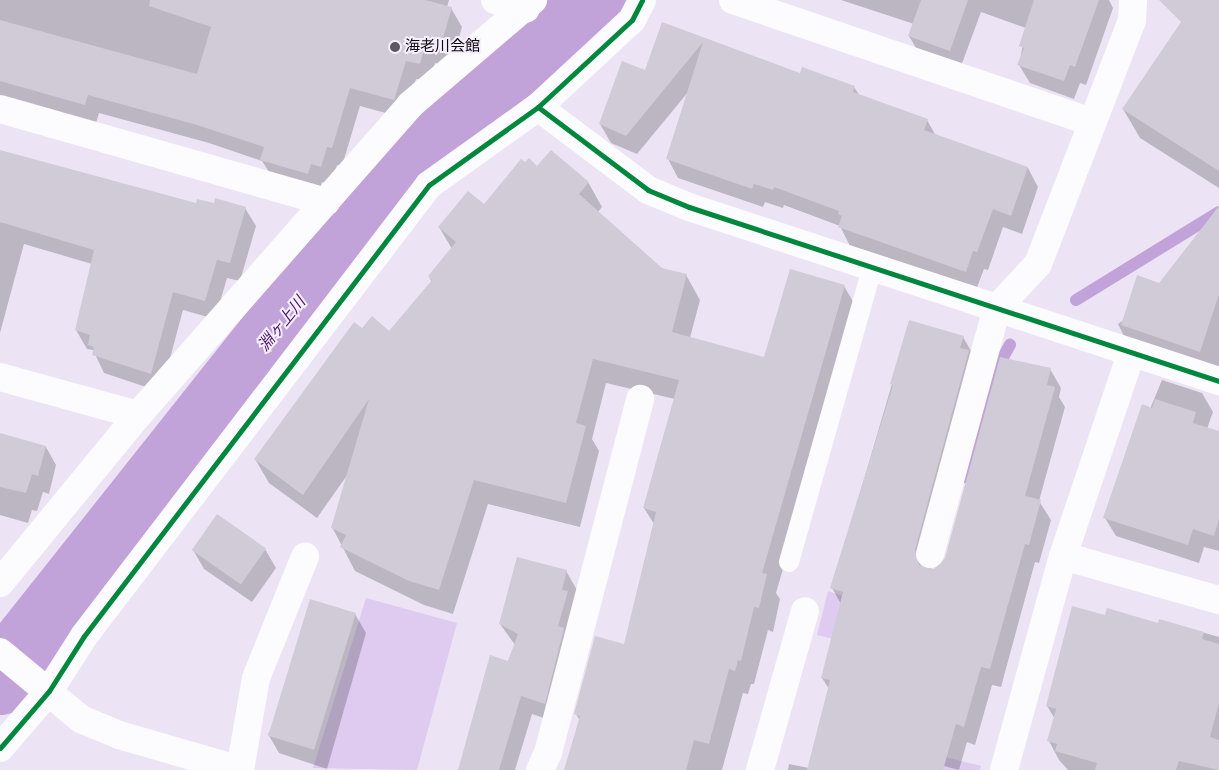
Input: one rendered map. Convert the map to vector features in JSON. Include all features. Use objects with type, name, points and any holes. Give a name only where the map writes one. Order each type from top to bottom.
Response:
[{"type":"street","points":[[495,0],[530,4]]},
{"type":"street","points":[[0,748],[429,185],[538,107],[632,20],[642,0]]},
{"type":"street","points":[[733,0],[1091,122]]},
{"type":"street","points":[[930,554],[997,308],[1038,264],[1091,122],[1132,21],[1133,0]]},
{"type":"street","points":[[0,583],[138,415],[410,105],[530,4]]},
{"type":"street","points":[[538,107],[648,190],[872,269],[1219,381]]},
{"type":"street","points":[[0,108],[326,202]]},
{"type":"street","points":[[1012,768],[1063,556],[1131,354]]},
{"type":"street","points":[[0,377],[138,415]]},
{"type":"street","points":[[540,770],[548,753],[640,399]]},
{"type":"street","points":[[1063,556],[1219,600]]},
{"type":"street","points":[[0,652],[81,719],[119,735],[240,770],[256,678],[305,557]]},
{"type":"street","points":[[760,770],[805,611]]},
{"type":"lane","points":[[789,562],[872,269]]},
{"type":"shaded area","points":[[828,591],[911,619],[901,655],[817,635]]},
{"type":"shaded area","points":[[366,598],[457,623],[417,770],[313,768]]},
{"type":"shaded area","points":[[897,745],[981,766],[980,770],[890,770]]},
{"type":"building","points":[[150,0],[425,0],[452,7],[440,49],[425,45],[420,64],[406,61],[394,100],[350,88],[332,148],[327,147],[321,167],[311,164],[308,174],[260,160],[264,147],[197,125],[88,95],[85,105],[0,81],[0,20],[197,74],[211,27],[149,6]]},
{"type":"building","points":[[921,0],[968,0],[950,51],[908,36]]},
{"type":"building","points":[[1034,0],[1099,0],[1075,67],[1070,65],[1064,81],[1017,65],[1024,48],[1019,46]]},
{"type":"building","points":[[1159,0],[1219,0],[1219,171],[1122,109],[1181,22]]},
{"type":"building","points":[[662,22],[800,73],[802,67],[855,86],[853,92],[928,119],[924,130],[1028,167],[1011,216],[993,209],[977,252],[973,251],[966,272],[838,227],[842,216],[838,214],[839,211],[774,187],[773,190],[754,184],[752,189],[666,159],[703,42],[626,136],[599,124],[622,61],[645,70]]},
{"type":"building","points":[[0,150],[196,203],[197,199],[214,203],[215,198],[246,207],[230,263],[217,260],[205,301],[173,292],[151,374],[92,355],[94,347],[88,345],[90,335],[75,330],[94,250],[0,222]]},
{"type":"building","points":[[551,150],[589,182],[579,194],[662,268],[687,274],[672,332],[764,357],[790,269],[845,285],[762,573],[767,574],[759,608],[754,607],[741,661],[738,660],[735,671],[729,669],[709,744],[694,740],[686,770],[564,770],[580,716],[574,714],[595,636],[624,644],[656,512],[643,508],[679,380],[593,359],[576,423],[586,426],[566,503],[474,480],[439,590],[409,581],[340,547],[346,535],[331,528],[369,399],[303,495],[254,459],[354,322],[362,328],[372,316],[389,331],[432,280],[428,276],[456,242],[438,227],[468,191],[484,204],[521,159],[525,162],[529,158],[537,166]]},
{"type":"building","points":[[1219,206],[1219,294],[1200,352],[1121,325],[1137,275],[1159,283]]},
{"type":"building","points":[[909,320],[964,336],[960,348],[969,350],[915,550],[919,565],[934,569],[945,558],[1000,357],[1051,368],[1047,385],[1055,387],[1025,496],[1041,500],[1029,545],[1025,544],[990,669],[981,667],[964,727],[956,724],[943,770],[807,770],[830,680],[821,678],[843,592],[830,588],[893,385],[890,384]]},
{"type":"building","points":[[1155,399],[1196,412],[1193,423],[1219,431],[1219,519],[1214,536],[1193,529],[1188,545],[1103,518],[1142,404],[1152,408]]},
{"type":"building","points":[[0,433],[46,446],[38,476],[32,474],[26,493],[0,487]]},
{"type":"building","points":[[217,514],[266,548],[241,584],[192,550]]},
{"type":"building","points":[[517,557],[567,570],[562,590],[568,591],[558,626],[564,628],[545,704],[521,696],[499,770],[458,770],[490,655],[508,661],[518,634],[499,624]]},
{"type":"building","points":[[310,599],[356,613],[314,750],[268,736]]},
{"type":"building","points":[[1072,606],[1105,615],[1107,608],[1158,623],[1159,619],[1204,632],[1202,639],[1219,644],[1219,703],[1210,737],[1219,740],[1219,770],[1179,761],[1176,770],[1095,770],[1097,763],[1055,751],[1057,744],[1047,741],[1056,709],[1046,706]]},
{"type":"waterway","name":"淵ヶ上川","points":[[0,679],[408,165],[597,0]]},
{"type":"waterway","points":[[1076,300],[1219,212]]},
{"type":"waterway","points":[[965,477],[996,370],[1010,345]]},
{"type":"cycle path","points":[[0,748],[49,691],[84,636],[429,185],[538,107],[632,20],[642,0]]},
{"type":"cycle path","points":[[538,107],[648,190],[689,207],[1219,381]]},
{"type":"place","name":"海老川会館","points":[[395,47]]}]
